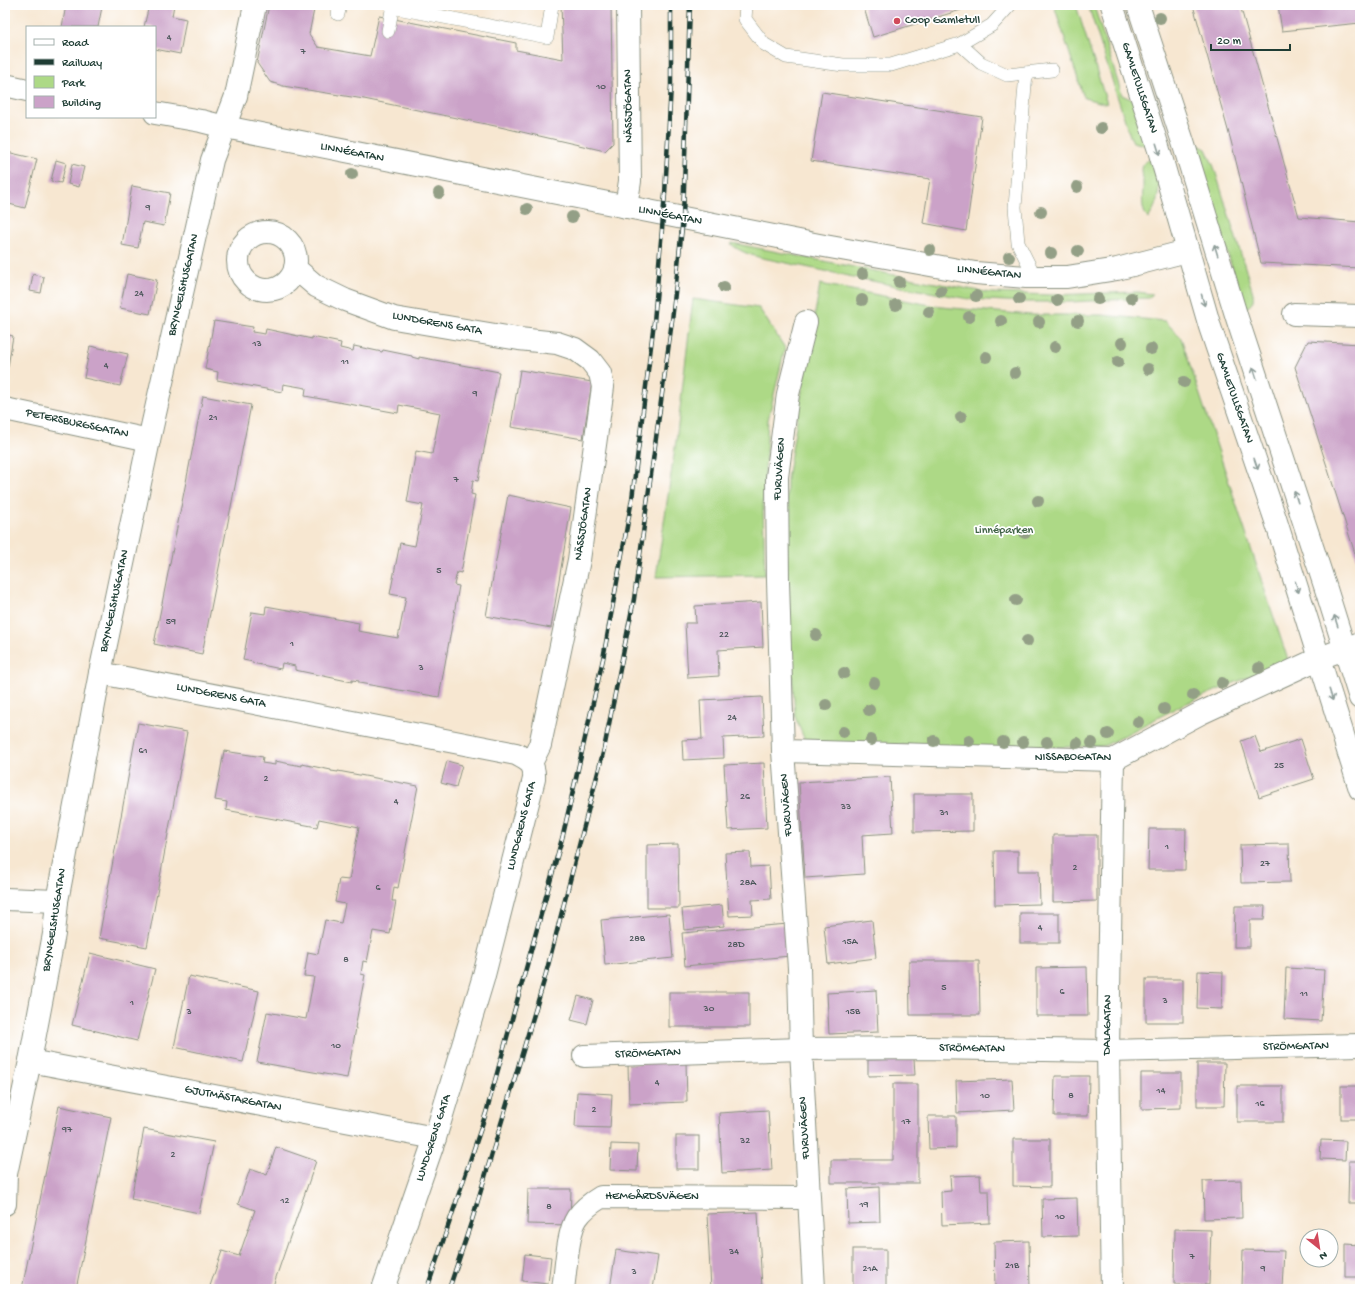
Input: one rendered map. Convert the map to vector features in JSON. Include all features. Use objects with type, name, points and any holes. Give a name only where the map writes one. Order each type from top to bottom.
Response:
[{"type":"street","name":"BRYNGELSHUSGATAN","points":[[5,1204],[6,1174],[30,1061],[54,934],[57,901],[100,673],[149,440],[212,160],[236,96],[255,5]]},
{"type":"street","name":"NÄSSJÖGATAN","points":[[626,207],[630,181],[628,5]]},
{"type":"street","name":"GAMLETULLSGATAN","points":[[1112,5],[1159,150],[1212,334],[1275,518],[1360,789]]},
{"type":"street","name":"GAMLETULLSGATAN","points":[[1138,5],[1183,142],[1242,332],[1353,646],[1360,698]]},
{"type":"street","points":[[5,85],[26,90]]},
{"type":"street","name":"LINNÉGATAN","points":[[156,113],[626,207],[941,268],[974,273],[1035,277],[1067,277],[1117,269],[1187,251]]},
{"type":"street","name":"LUNDGRENS GATA","points":[[295,268],[316,286],[345,300],[394,318],[519,338]]},
{"type":"street","points":[[1294,314],[1360,316]]},
{"type":"street","name":"FURUVÄGEN","points":[[806,322],[788,394],[776,477],[783,751],[799,968],[801,1049],[814,1289]]},
{"type":"street","name":"NÄSSJÖGATAN","points":[[519,338],[557,343],[575,349],[590,360],[600,373],[604,387],[579,560],[540,745],[531,763]]},
{"type":"street","name":"PETERSBURGSGATAN","points":[[5,409],[149,440]]},
{"type":"street","name":"NISSABOGATAN","points":[[783,751],[1112,760],[1201,713],[1320,658],[1353,646]]},
{"type":"street","name":"LUNDGRENS GATA","points":[[100,673],[516,754],[531,763],[535,771],[534,780],[483,979],[435,1138],[383,1289]]},
{"type":"street","name":"DALAGATAN","points":[[1112,760],[1108,1051],[1112,1289]]},
{"type":"street","points":[[5,899],[57,901]]},
{"type":"street","name":"STRÖMGATAN","points":[[584,1056],[801,1049],[925,1048],[1108,1051],[1360,1045]]},
{"type":"street","name":"GJUTMÄSTARGATAN","points":[[30,1061],[435,1138]]},
{"type":"street","name":"HEMGÅRDSVÄGEN","points":[[563,1289],[571,1232],[577,1218],[590,1203],[601,1197],[809,1198]]},
{"type":"lane","points":[[388,31],[393,6],[547,37],[552,5]]},
{"type":"lane","points":[[746,5],[745,19],[764,44],[786,57],[843,65],[891,65],[960,44],[992,25],[1010,5]]},
{"type":"lane","points":[[960,44],[981,63],[1007,75],[1052,70]]},
{"type":"lane","points":[[1026,73],[1015,207],[1018,242],[1035,277]]},
{"type":"green space","points":[[1054,5],[1076,5],[1107,104],[1084,98]]},
{"type":"green space","points":[[1088,5],[1097,5],[1095,9],[1122,95],[1135,101],[1146,145],[1133,142],[1130,136]]},
{"type":"green space","points":[[1198,145],[1206,149],[1214,167],[1253,293],[1252,302],[1245,308],[1193,146]]},
{"type":"green space","points":[[1150,159],[1157,175],[1159,190],[1155,205],[1148,219],[1145,214],[1142,200],[1142,167],[1146,161]]},
{"type":"green space","points":[[731,244],[991,293],[1053,295],[1137,292],[1152,294],[1152,296],[1149,298],[1071,302],[1024,302],[969,299],[896,286],[758,257],[740,250]]},
{"type":"green space","name":"Linnéparken","points":[[820,284],[941,307],[1031,315],[1101,315],[1165,321],[1181,338],[1288,660],[1180,706],[1104,746],[1032,748],[806,743],[795,717],[786,575],[787,479]]},
{"type":"green space","points":[[693,299],[759,308],[785,348],[768,420],[763,505],[765,575],[656,577],[677,434]]},
{"type":"building","points":[[66,5],[93,5],[102,7],[98,26],[62,26]]},
{"type":"building","points":[[149,5],[174,5],[172,16],[186,19],[180,54],[156,49],[156,26],[144,26]]},
{"type":"building","points":[[269,5],[315,5],[309,34],[318,47],[370,56],[379,16],[516,43],[516,50],[563,59],[561,5],[611,5],[613,143],[605,151],[500,127],[364,99],[283,86],[270,82],[257,63]]},
{"type":"building","name":"Coop Gamletull","points":[[863,5],[977,5],[873,37]]},
{"type":"building","points":[[1193,5],[1240,5],[1299,217],[1360,222],[1360,268],[1261,263],[1231,141]]},
{"type":"building","points":[[1278,5],[1360,5],[1360,23],[1282,31]]},
{"type":"building","points":[[822,92],[982,117],[966,231],[923,223],[930,179],[811,161]]},
{"type":"building","points":[[7,152],[37,159],[25,208],[5,203],[5,161]]},
{"type":"building","points":[[56,160],[66,163],[61,183],[51,181]]},
{"type":"building","points":[[72,164],[84,167],[79,187],[68,184]]},
{"type":"building","points":[[132,186],[170,193],[164,226],[143,222],[138,248],[122,245]]},
{"type":"building","points":[[33,274],[44,277],[41,293],[30,291]]},
{"type":"building","points":[[127,274],[157,280],[150,314],[120,308]]},
{"type":"building","points":[[214,321],[253,327],[252,332],[265,334],[266,329],[312,339],[312,337],[341,343],[340,348],[353,351],[354,346],[382,352],[383,350],[412,356],[419,359],[419,357],[499,372],[478,481],[473,480],[471,494],[475,495],[461,573],[457,572],[454,585],[459,586],[439,697],[359,683],[359,681],[352,680],[352,682],[295,670],[295,666],[282,663],[281,669],[243,660],[252,612],[265,614],[266,606],[359,623],[358,631],[398,638],[406,597],[390,594],[400,543],[415,546],[423,505],[407,502],[416,451],[432,454],[440,413],[399,405],[398,413],[305,396],[306,388],[283,384],[282,392],[217,380],[218,372],[205,369]]},
{"type":"building","points":[[5,334],[13,336],[8,367],[5,367]]},
{"type":"building","points":[[1308,341],[1360,344],[1360,569],[1295,367]]},
{"type":"building","points":[[90,346],[128,354],[120,386],[84,378]]},
{"type":"building","points":[[520,370],[592,382],[583,439],[511,427]]},
{"type":"building","points":[[203,396],[251,405],[202,654],[154,644]]},
{"type":"building","points":[[508,495],[571,508],[551,628],[486,616]]},
{"type":"building","points":[[761,602],[763,647],[718,650],[719,676],[688,678],[685,623],[696,623],[695,606]]},
{"type":"building","points":[[762,697],[764,736],[723,738],[724,758],[683,760],[682,740],[702,739],[700,700]]},
{"type":"building","points":[[138,723],[187,732],[147,947],[99,938]]},
{"type":"building","points":[[1255,736],[1261,752],[1301,739],[1314,779],[1259,797],[1241,741]]},
{"type":"building","points":[[224,751],[263,757],[262,763],[275,765],[275,761],[302,766],[302,764],[331,771],[418,786],[398,888],[394,887],[392,901],[396,901],[390,934],[373,931],[367,962],[363,961],[361,974],[365,975],[347,1078],[257,1062],[267,1012],[306,1019],[314,977],[304,976],[308,952],[318,954],[325,920],[341,923],[345,904],[335,902],[339,879],[349,880],[359,827],[319,819],[317,827],[226,810],[227,802],[215,800]]},
{"type":"building","points":[[447,761],[462,765],[456,787],[441,783]]},
{"type":"building","points":[[764,763],[767,828],[728,830],[724,765]]},
{"type":"building","points":[[890,777],[893,833],[862,835],[864,874],[805,878],[799,782]]},
{"type":"building","points":[[914,794],[973,794],[973,831],[914,832]]},
{"type":"building","points":[[1149,829],[1186,829],[1185,870],[1148,870]]},
{"type":"building","points":[[1053,835],[1097,835],[1097,901],[1053,902]]},
{"type":"building","points":[[678,844],[679,908],[647,908],[647,845]]},
{"type":"building","points":[[1289,844],[1290,882],[1241,883],[1240,845]]},
{"type":"building","points":[[994,851],[1018,851],[1018,871],[1039,871],[1040,904],[995,905]]},
{"type":"building","points":[[750,852],[751,867],[769,866],[771,899],[752,900],[753,915],[729,916],[725,853]]},
{"type":"building","points":[[722,905],[724,926],[684,930],[682,909]]},
{"type":"building","points":[[1235,906],[1265,906],[1264,920],[1250,920],[1250,947],[1234,947]]},
{"type":"building","points":[[1020,913],[1059,913],[1059,943],[1020,943]]},
{"type":"building","points":[[669,914],[673,958],[605,965],[601,920]]},
{"type":"building","points":[[872,920],[876,958],[828,964],[824,926]]},
{"type":"building","points":[[788,924],[790,956],[685,966],[682,933]]},
{"type":"building","points":[[90,953],[155,969],[137,1041],[72,1025]]},
{"type":"building","points":[[909,961],[979,961],[980,1015],[910,1015]]},
{"type":"building","points":[[1087,967],[1088,1016],[1036,1016],[1036,968]]},
{"type":"building","points":[[1286,968],[1324,970],[1321,1021],[1284,1019]]},
{"type":"building","points":[[1198,971],[1223,972],[1222,1009],[1197,1008]]},
{"type":"building","points":[[189,976],[259,991],[243,1062],[174,1047]]},
{"type":"building","points":[[1146,979],[1183,979],[1183,1022],[1146,1022]]},
{"type":"building","points":[[876,990],[878,1032],[829,1034],[827,993]]},
{"type":"building","points":[[669,992],[749,992],[749,1027],[669,1027]]},
{"type":"building","points":[[578,996],[593,1000],[587,1024],[571,1020]]},
{"type":"building","points":[[914,1059],[915,1075],[868,1076],[868,1060]]},
{"type":"building","points":[[686,1062],[687,1102],[629,1104],[628,1064]]},
{"type":"building","points":[[1197,1063],[1225,1063],[1224,1106],[1197,1106]]},
{"type":"building","points":[[1141,1073],[1181,1073],[1181,1108],[1141,1109]]},
{"type":"building","points":[[1055,1076],[1089,1076],[1088,1116],[1054,1116]]},
{"type":"building","points":[[1012,1079],[1014,1110],[957,1113],[956,1081]]},
{"type":"building","points":[[893,1084],[918,1084],[918,1183],[831,1183],[831,1160],[893,1160]]},
{"type":"building","points":[[1237,1086],[1283,1086],[1283,1122],[1237,1122]]},
{"type":"building","points":[[1341,1086],[1360,1086],[1360,1119],[1341,1119]]},
{"type":"building","points":[[577,1092],[612,1094],[610,1128],[575,1127]]},
{"type":"building","points":[[59,1106],[111,1117],[76,1289],[22,1289]]},
{"type":"building","points":[[768,1110],[772,1170],[722,1173],[719,1113]]},
{"type":"building","points":[[928,1116],[956,1116],[956,1148],[929,1149]]},
{"type":"building","points":[[144,1129],[214,1142],[199,1213],[131,1199]]},
{"type":"building","points":[[676,1136],[699,1136],[699,1169],[676,1169]]},
{"type":"building","points":[[1013,1139],[1050,1139],[1050,1187],[1013,1186]]},
{"type":"building","points":[[1321,1140],[1346,1141],[1345,1160],[1320,1159]]},
{"type":"building","points":[[611,1144],[638,1145],[637,1171],[610,1170]]},
{"type":"building","points":[[276,1147],[316,1161],[272,1289],[220,1289],[210,1286],[222,1251],[239,1256],[255,1210],[238,1204],[250,1169],[267,1175]]},
{"type":"building","points":[[1349,1161],[1360,1161],[1360,1203],[1348,1203]]},
{"type":"building","points":[[980,1175],[981,1191],[989,1191],[990,1223],[942,1225],[941,1192],[951,1191],[950,1176]]},
{"type":"building","points":[[1241,1180],[1242,1218],[1204,1219],[1203,1181]]},
{"type":"building","points":[[879,1187],[880,1222],[848,1223],[847,1189]]},
{"type":"building","points":[[528,1189],[571,1189],[570,1225],[527,1224]]},
{"type":"building","points":[[1077,1198],[1078,1236],[1043,1237],[1042,1199]]},
{"type":"building","points":[[758,1212],[762,1289],[711,1289],[707,1214]]},
{"type":"building","points":[[1175,1229],[1211,1230],[1209,1285],[1174,1284]]},
{"type":"building","points":[[1029,1241],[1030,1289],[995,1289],[994,1242]]},
{"type":"building","points":[[1345,1244],[1360,1245],[1360,1277],[1345,1277]]},
{"type":"building","points":[[853,1249],[886,1249],[886,1289],[853,1289]]},
{"type":"building","points":[[616,1250],[658,1256],[653,1289],[610,1289]]},
{"type":"building","points":[[1243,1250],[1284,1251],[1282,1288],[1242,1287]]},
{"type":"building","points":[[525,1254],[551,1257],[548,1284],[522,1281]]},
{"type":"railway","points":[[427,1289],[486,1113],[563,835],[603,659],[632,499],[654,322],[665,194],[671,85],[671,5]]},
{"type":"railway","points":[[449,1289],[472,1220],[544,981],[604,749],[634,599],[672,321],[683,218],[690,5]]},
{"type":"place","name":"Coop Gamletull","points":[[897,21]]}]
